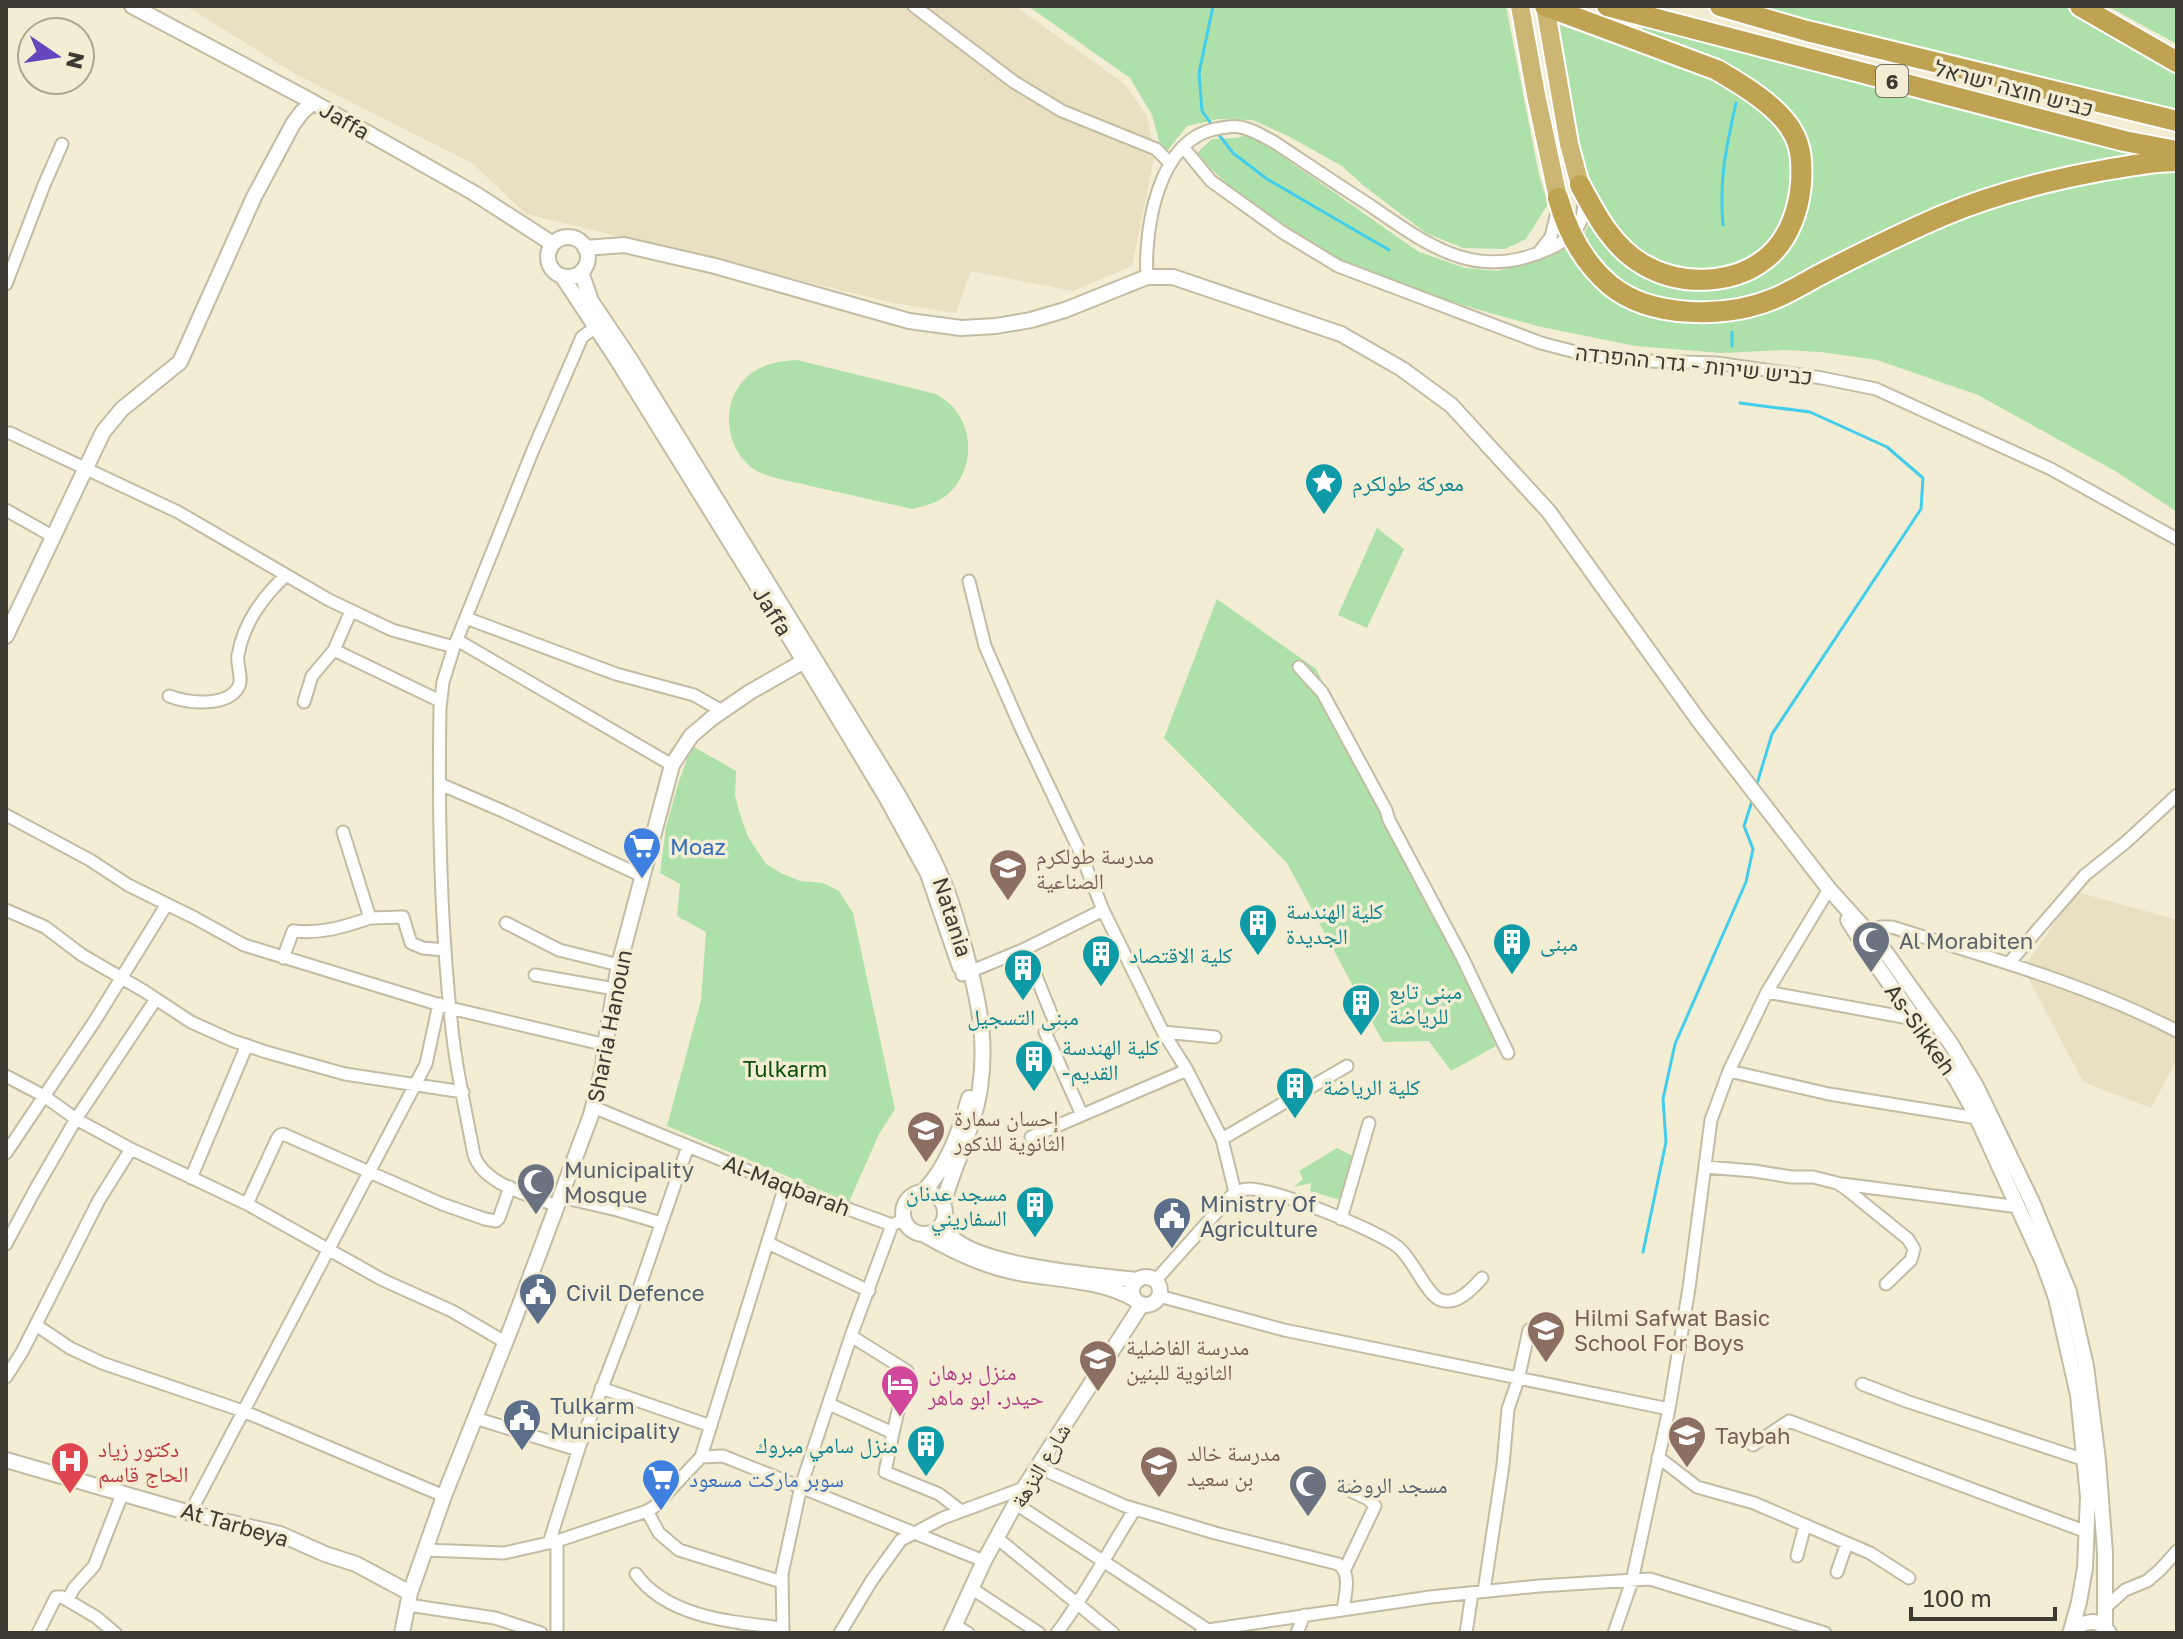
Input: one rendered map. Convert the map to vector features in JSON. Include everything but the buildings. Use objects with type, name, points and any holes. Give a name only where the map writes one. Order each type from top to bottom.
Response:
[{"type":"highway","points":[[1520,6],[1558,198],[1572,236],[1586,258],[1610,285],[1643,302],[1669,310],[1703,313],[1736,310],[1772,300],[1893,238],[1984,199],[2019,188],[2087,174],[2177,161]]},
{"type":"highway","points":[[1545,6],[1717,70],[1735,80],[1780,116],[1798,143],[1802,163],[1795,215],[1786,236],[1771,254],[1750,269],[1727,277],[1700,280],[1672,276],[1644,265],[1609,234],[1580,185],[1558,90],[1545,6]]},
{"type":"highway","name":"כביש חוצה ישראל","points":[[1607,6],[2124,141],[2177,151]]},
{"type":"highway","name":"כביש חוצה ישראל","points":[[1720,6],[1807,31],[2177,121]]},
{"type":"highway","points":[[2080,6],[2177,62]]},
{"type":"street","name":"Jaffa","points":[[132,6],[313,102],[474,193],[553,244]]},
{"type":"street","points":[[914,6],[1014,82],[1062,111],[1156,149],[1170,163]]},
{"type":"street","points":[[6,636],[100,436],[115,416],[180,362],[254,197],[293,124],[313,102]]},
{"type":"street","points":[[1147,277],[1149,231],[1157,194],[1170,163],[1183,147],[1207,131],[1238,126],[1256,132],[1427,244],[1465,259],[1490,262],[1521,259],[1572,236],[1584,210],[1580,185]]},
{"type":"street","points":[[6,284],[62,144]]},
{"type":"street","name":"כביש שירות - גדר ההפרדה","points":[[1183,147],[1211,181],[1282,232],[1338,266],[1541,343],[1587,355],[1716,363],[1876,389],[2051,469],[2177,539]]},
{"type":"street","points":[[1537,254],[1551,237],[1558,198]]},
{"type":"street","points":[[570,237],[585,248],[587,260],[581,272],[575,275],[562,276],[549,263],[548,256],[557,240],[570,237]]},
{"type":"street","points":[[585,248],[624,245],[760,278],[899,319],[952,327],[996,326],[1048,316],[1147,277],[1173,277],[1341,334],[1402,369],[1451,405],[1549,512],[1699,721],[1829,889],[1767,992],[1717,1099],[1711,1120],[1669,1409],[1632,1581],[1614,1633]]},
{"type":"street","name":"Jaffa","points":[[581,272],[600,324]]},
{"type":"street","name":"Jaffa","points":[[562,276],[600,324],[809,659]]},
{"type":"street","points":[[600,324],[582,337],[575,351],[455,644],[443,682],[440,701],[440,876],[445,1006],[476,1162],[489,1177],[510,1187],[559,1201],[617,1210],[661,1223]]},
{"type":"street","points":[[10,433],[178,512],[351,611],[392,630],[455,644],[672,765]]},
{"type":"street","points":[[6,510],[52,536]]},
{"type":"street","points":[[169,696],[188,702],[207,702],[224,698],[237,688],[240,682],[237,658],[248,624],[262,599],[286,575]]},
{"type":"street","points":[[969,581],[985,646],[1081,854],[1103,910],[1163,1032],[1187,1070],[1222,1139],[1235,1192]]},
{"type":"street","points":[[304,702],[312,676],[334,650],[351,611]]},
{"type":"street","points":[[466,618],[616,674],[694,695],[722,711]]},
{"type":"street","points":[[334,650],[440,701]]},
{"type":"street","name":"Sharia Hanoun","points":[[402,1633],[409,1599],[444,1496],[593,1107],[601,1079],[619,965],[672,765],[691,736],[722,711],[809,659]]},
{"type":"street","name":"Natania","points":[[809,659],[917,851],[981,1019],[981,1079],[971,1125],[951,1174],[943,1204]]},
{"type":"street","points":[[1299,667],[1322,692],[1386,810],[1508,1053]]},
{"type":"street","points":[[440,784],[642,876]]},
{"type":"street","points":[[2009,963],[2085,875],[2177,795]]},
{"type":"street","points":[[6,815],[90,860],[128,885],[244,945],[445,1006],[606,1045]]},
{"type":"street","points":[[343,832],[370,918]]},
{"type":"street","name":"As-Sikkeh","points":[[1829,889],[1884,950],[1951,1044],[1976,1086],[2032,1202],[2069,1292],[2093,1410],[2105,1552],[2107,1630]]},
{"type":"street","name":"As-Sikkeh","points":[[1829,889],[1873,960],[1956,1079],[2043,1262],[2068,1343],[2078,1395],[2088,1497],[2085,1568],[2070,1632]]},
{"type":"street","points":[[6,1153],[167,904]]},
{"type":"street","points":[[6,910],[45,927],[82,955],[191,1022],[247,1045],[345,1074],[463,1092]]},
{"type":"street","points":[[966,974],[1103,910]]},
{"type":"street","points":[[283,958],[293,931],[331,931],[370,918],[403,917],[411,943],[423,948],[445,950]]},
{"type":"street","points":[[506,923],[559,950],[619,965]]},
{"type":"street","points":[[1872,937],[1880,927],[1892,927],[2009,963],[2126,1006],[2177,1031]]},
{"type":"street","points":[[1025,949],[1055,1023],[1045,1032],[1082,1115]]},
{"type":"street","name":"Natania","points":[[922,1193],[946,1160],[972,1085],[975,1038],[966,974]]},
{"type":"street","points":[[535,975],[615,989]]},
{"type":"street","points":[[1767,992],[1912,1018]]},
{"type":"street","points":[[6,1244],[76,1119],[156,999]]},
{"type":"street","points":[[190,1513],[414,1085],[428,1057],[445,1006]]},
{"type":"street","points":[[1163,1032],[1215,1037]]},
{"type":"street","points":[[191,1178],[247,1045]]},
{"type":"street","points":[[1222,1139],[1347,1066]]},
{"type":"street","points":[[1031,1137],[1187,1070]]},
{"type":"street","points":[[1729,1071],[1829,1094],[1974,1118]]},
{"type":"street","points":[[6,1076],[131,1149],[247,1204],[383,1280],[452,1311],[505,1342]]},
{"type":"street","name":"Al-Maqbarah","points":[[593,1107],[785,1186],[898,1222]]},
{"type":"street","points":[[1341,1219],[1369,1123]]},
{"type":"street","points":[[247,1204],[280,1135],[442,1204],[492,1221],[501,1215],[510,1187]]},
{"type":"street","points":[[557,1633],[553,1542],[578,1450],[688,1146]]},
{"type":"street","points":[[6,1377],[99,1200],[131,1149]]},
{"type":"street","points":[[1705,1167],[1813,1177],[1837,1183],[2019,1207]]},
{"type":"street","points":[[1837,1183],[1912,1244],[1911,1260],[1886,1284]]},
{"type":"street","points":[[425,1550],[504,1553],[553,1542],[654,1507],[701,1457],[785,1186]]},
{"type":"street","points":[[898,1222],[950,1250],[993,1267],[1111,1288],[1138,1302],[1154,1303],[1157,1288],[1235,1192],[1246,1189],[1341,1219],[1395,1244],[1408,1257],[1432,1294],[1440,1300],[1456,1299],[1482,1278]]},
{"type":"street","points":[[636,1574],[645,1587],[670,1604],[736,1623],[783,1630],[782,1574],[801,1486],[869,1291],[907,1203],[911,1197],[922,1193],[937,1197],[943,1204],[947,1231],[955,1240],[995,1258],[1042,1268],[1138,1280],[1147,1277],[1157,1288],[1284,1330],[1669,1409]]},
{"type":"street","points":[[923,1234],[935,1231],[944,1221]]},
{"type":"street","points":[[768,1243],[869,1291]]},
{"type":"street","points":[[1138,1280],[1133,1286],[1138,1302]]},
{"type":"street","name":"شارع النزهة","points":[[958,1630],[971,1588],[1024,1488],[1138,1302]]},
{"type":"street","points":[[36,1325],[70,1348],[102,1363],[243,1411],[444,1496]]},
{"type":"street","points":[[1466,1633],[1478,1592],[1503,1465],[1508,1409],[1529,1330]]},
{"type":"street","points":[[851,1336],[907,1371],[885,1472],[939,1494],[961,1511]]},
{"type":"street","points":[[1862,1384],[2085,1460]]},
{"type":"street","points":[[601,1388],[711,1426]]},
{"type":"street","points":[[829,1404],[893,1433]]},
{"type":"street","points":[[475,1418],[578,1450]]},
{"type":"street","points":[[1753,1445],[1789,1421],[2087,1532]]},
{"type":"street","points":[[701,1457],[723,1456],[984,1561]]},
{"type":"street","points":[[1658,1457],[1697,1487],[1754,1503],[1870,1553],[1909,1578]]},
{"type":"street","name":"At Tarbeya","points":[[6,1460],[190,1513],[280,1534],[356,1564],[409,1599]]},
{"type":"street","points":[[1037,1467],[1135,1509],[1338,1564],[1345,1569],[1347,1576],[1343,1610]]},
{"type":"street","points":[[840,1633],[901,1540],[961,1511],[1024,1488]]},
{"type":"street","points":[[1345,1569],[1375,1506],[1351,1491]]},
{"type":"street","points":[[68,1599],[94,1566],[123,1492]]},
{"type":"street","points":[[1016,1504],[1204,1632],[1478,1592],[1650,1579],[1825,1633]]},
{"type":"street","points":[[1057,1633],[1135,1509]]},
{"type":"street","points":[[647,1511],[659,1533],[679,1550],[782,1582]]},
{"type":"street","points":[[1797,1556],[1805,1525]]},
{"type":"street","points":[[997,1538],[1113,1633]]},
{"type":"street","points":[[1837,1572],[1847,1543]]},
{"type":"street","points":[[2105,1608],[2125,1590],[2147,1581],[2177,1551]]},
{"type":"street","points":[[971,1588],[1039,1633]]},
{"type":"street","points":[[38,1633],[56,1597],[68,1599],[115,1633]]},
{"type":"street","points":[[409,1599],[495,1618],[541,1633]]},
{"type":"street","points":[[1297,1633],[1304,1615]]},
{"type":"street","points":[[2070,1632],[2082,1623],[2094,1621],[2107,1630]]},
{"type":"shaded area","points":[[186,6],[1015,6],[1125,84],[1147,116],[1155,154],[1132,266],[1073,291],[971,271],[956,313],[894,303],[526,214],[472,163],[297,75]]},
{"type":"shaded area","points":[[2077,892],[2177,920],[2177,1059],[2151,1108],[2083,1082],[2023,968]]},
{"type":"green space","points":[[1028,6],[1506,6],[1539,175],[1548,204],[1526,239],[1505,249],[1463,248],[1426,233],[1342,166],[1253,120],[1219,119],[1187,126],[1168,150],[1160,144],[1152,115],[1130,78]]},
{"type":"green space","points":[[1735,6],[2064,6],[2177,70],[2177,113]]},
{"type":"green space","points":[[2107,6],[2177,6],[2177,44]]},
{"type":"green space","points":[[1644,22],[2143,153],[2084,168],[1770,293],[1734,303],[1670,303],[1623,285],[1606,270],[1581,239],[1592,219],[1670,284],[1777,260],[1804,135],[1642,32]]},
{"type":"green space","points":[[1557,24],[1727,84],[1775,121],[1790,141],[1795,164],[1788,213],[1766,249],[1726,270],[1674,270],[1647,259],[1628,244],[1600,206],[1589,180],[1575,133]]},
{"type":"green space","points":[[1260,132],[1269,147],[1419,252],[1465,268],[1497,271],[1547,258],[1567,248],[1599,286],[1725,315],[1974,204],[2130,173],[2177,171],[2177,512],[2115,471],[1978,395],[1877,360],[1821,352],[1721,353],[1635,346],[1537,326],[1366,278],[1235,192],[1196,154],[1212,139],[1236,138]]},
{"type":"green space","points":[[797,360],[936,394],[948,402],[959,415],[968,439],[966,463],[956,486],[939,500],[912,509],[774,477],[751,467],[736,449],[729,427],[735,393],[753,372],[778,362]]},
{"type":"green space","points":[[1377,528],[1404,549],[1367,628],[1338,615]]},
{"type":"green space","points":[[1217,599],[1316,669],[1388,808],[1496,1046],[1451,1071],[1429,1041],[1383,1042],[1287,863],[1164,738]]},
{"type":"green space","name":"Tulkarm","points":[[692,746],[736,771],[735,796],[741,817],[748,837],[766,864],[800,881],[823,883],[839,891],[853,913],[895,1109],[879,1134],[849,1202],[667,1126],[701,1000],[706,932],[677,916],[680,884],[660,873],[666,827]]},
{"type":"green space","points":[[1337,1148],[1355,1157],[1340,1200],[1310,1191],[1311,1183],[1294,1187],[1303,1179],[1299,1171]]},
{"type":"waterway","points":[[1212,125],[1202,111],[1199,73],[1213,6]]},
{"type":"waterway","points":[[1723,225],[1724,164],[1736,103]]},
{"type":"waterway","points":[[1216,131],[1233,153],[1267,179],[1389,250]]},
{"type":"waterway","points":[[1732,332],[1732,346]]},
{"type":"waterway","points":[[1740,403],[1810,412],[1887,447],[1923,478],[1921,509],[1772,734],[1756,787]]},
{"type":"waterway","points":[[1643,1252],[1666,1142],[1663,1099],[1675,1044],[1746,882],[1753,849],[1744,826],[1753,798]]},
{"type":"place","name":"معركة طولكرم","points":[[1324,516]]},
{"type":"place","name":"Moaz","points":[[642,880]]},
{"type":"place","name":"مدرسة طولكرم الصناعية","points":[[1008,902]]},
{"type":"place","name":"كلية الهندسة الجديدة","points":[[1258,957]]},
{"type":"place","name":"Al Morabiten","points":[[1871,974]]},
{"type":"place","name":"مبنى","points":[[1512,976]]},
{"type":"place","name":"كلية الاقتصاد","points":[[1101,988]]},
{"type":"place","name":"مبنى التسجيل","points":[[1023,1002]]},
{"type":"place","name":"مبنى تابع للرياضة","points":[[1361,1037]]},
{"type":"place","name":"كلية الهندسة -القديم","points":[[1034,1093]]},
{"type":"place","name":"كلية الرياضة","points":[[1295,1120]]},
{"type":"place","name":"إحسان سمارة الثانوية للذكور","points":[[926,1164]]},
{"type":"place","name":"Municipality Mosque","points":[[536,1216]]},
{"type":"place","name":"مسجد عدنان السفاريني","points":[[1035,1239]]},
{"type":"place","name":"Ministry Of Agriculture","points":[[1172,1250]]},
{"type":"place","name":"Civil Defence","points":[[538,1326]]},
{"type":"place","name":"Hilmi Safwat Basic School For Boys","points":[[1546,1364]]},
{"type":"place","name":"مدرسة الفاضلية الثانوية للبنين","points":[[1098,1393]]},
{"type":"place","name":"منزل برهان حيدر. ابو ماهر","points":[[900,1418]]},
{"type":"place","name":"Tulkarm Municipality","points":[[522,1452]]},
{"type":"place","name":"Taybah","points":[[1687,1469]]},
{"type":"place","name":"منزل سامي مبروك","points":[[926,1478]]},
{"type":"place","name":"دكتور زياد الحاج قاسم","points":[[70,1495]]},
{"type":"place","name":"مدرسة خالد بن سعيد","points":[[1159,1499]]},
{"type":"place","name":"سوبر ماركت مسعود","points":[[661,1512]]},
{"type":"place","name":"مسجد الروضة","points":[[1308,1518]]}]
